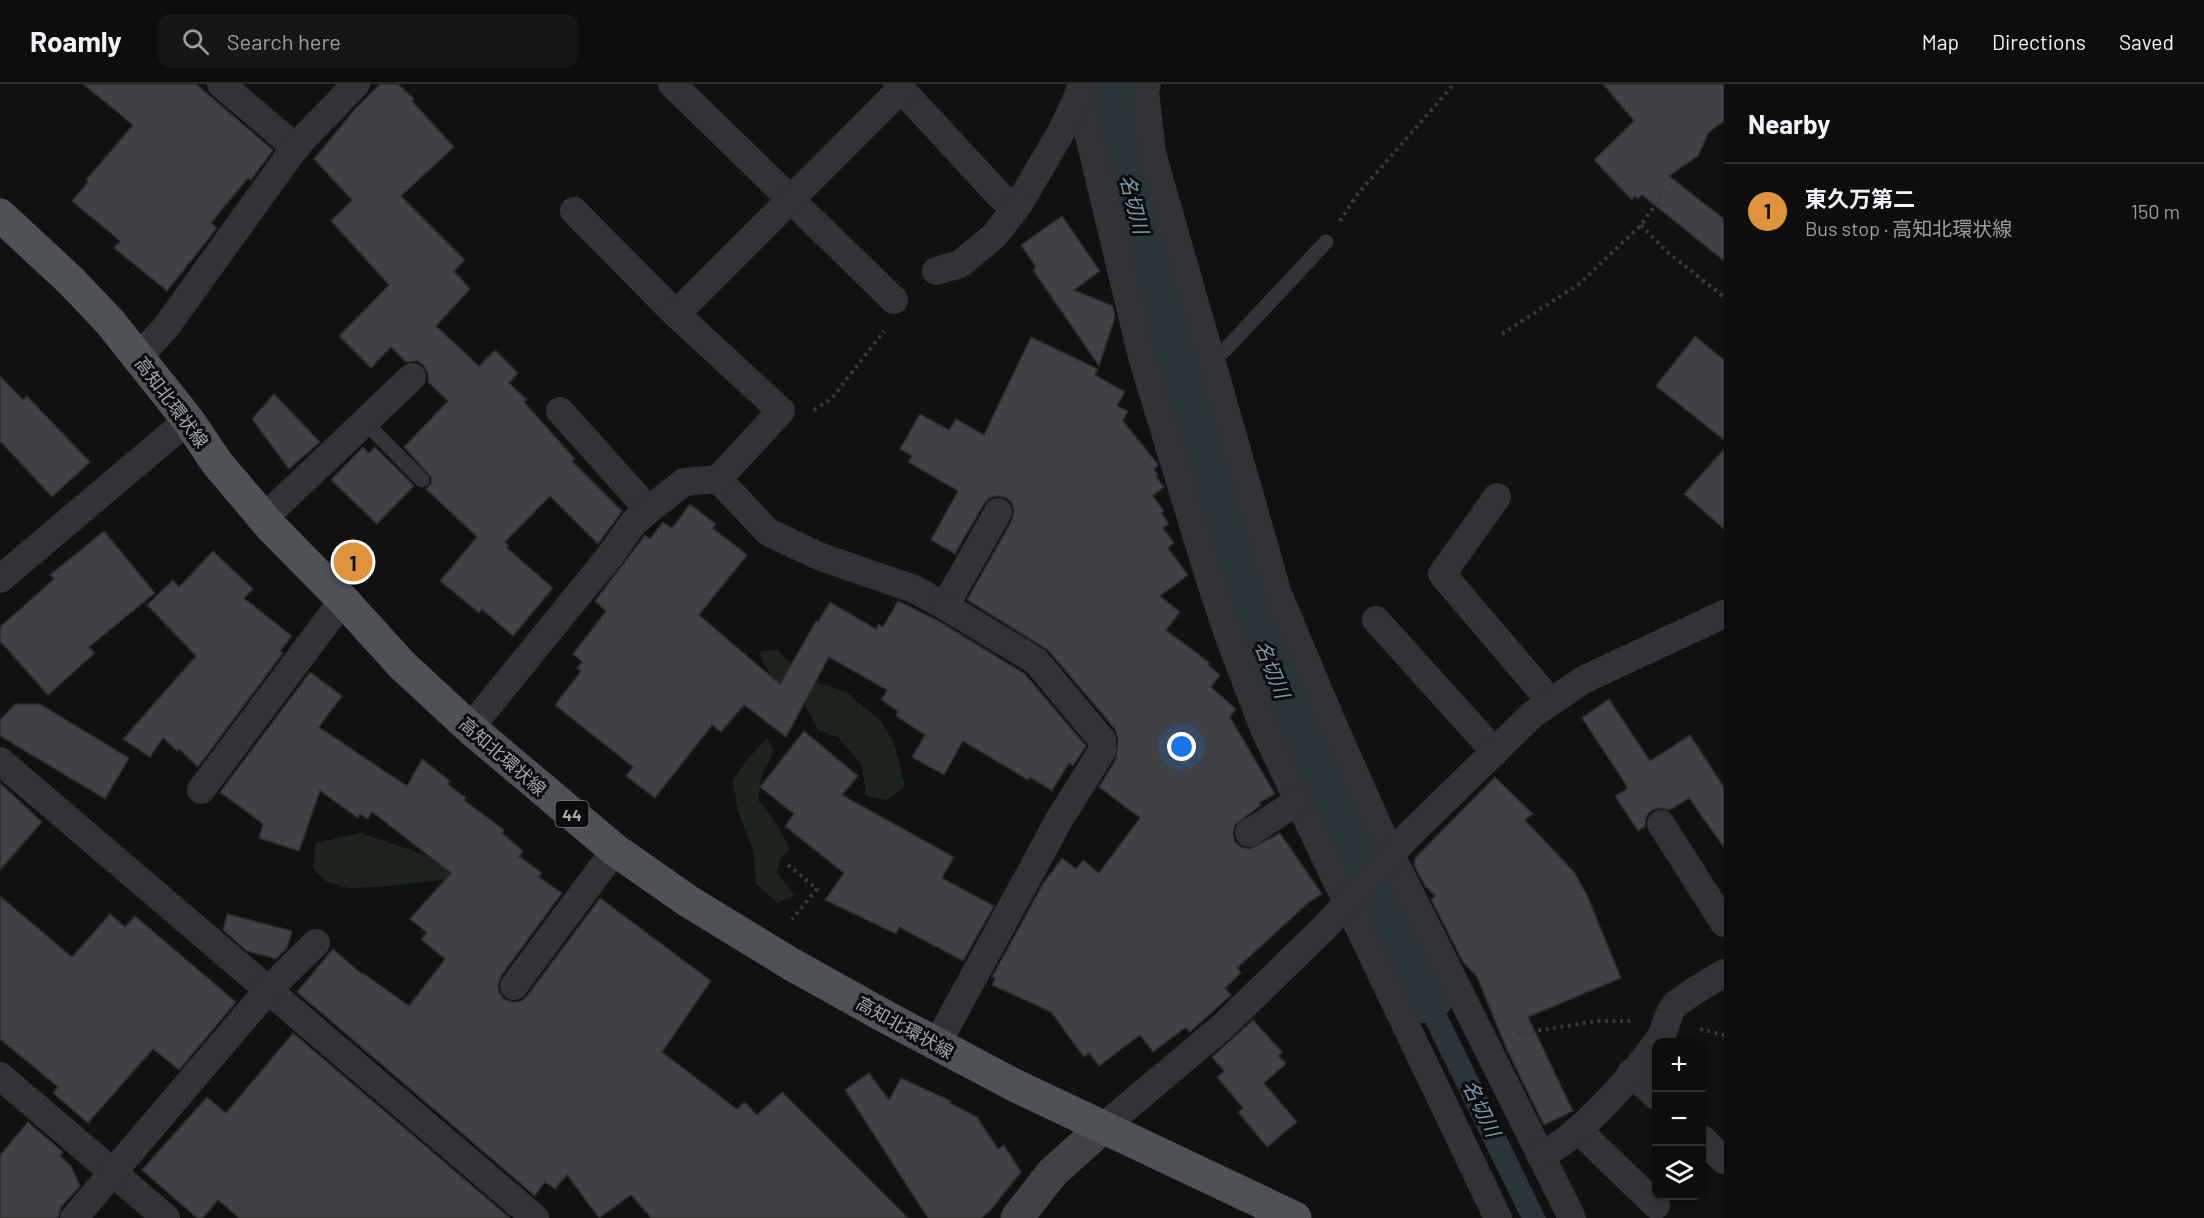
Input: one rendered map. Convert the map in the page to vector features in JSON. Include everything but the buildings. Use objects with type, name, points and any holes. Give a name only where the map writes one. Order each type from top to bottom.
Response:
[{"type":"main road","name":"高知北環状線","points":[[0,215],[71,281],[110,322],[188,420],[217,463],[264,518],[402,665],[470,728],[615,850],[697,907],[791,964],[937,1044],[1102,1128],[1295,1218]]},
{"type":"street","points":[[221,84],[296,148]]},
{"type":"street","points":[[139,357],[166,327],[296,148],[356,84]]},
{"type":"street","points":[[672,84],[790,200],[891,313]]},
{"type":"street","points":[[1147,84],[1145,91],[1152,153],[1278,594],[1387,860],[1483,1039],[1572,1218]]},
{"type":"street","points":[[676,314],[899,87],[1001,197],[1019,204]]},
{"type":"street","points":[[936,271],[960,264],[994,236],[1019,204],[1061,132],[1080,89]]},
{"type":"street","points":[[1080,89],[1142,357],[1210,580],[1266,731],[1298,801],[1350,900],[1498,1218]]},
{"type":"street","points":[[470,728],[609,558],[634,522],[684,482],[718,479],[781,411],[676,314],[574,212]]},
{"type":"street","points":[[264,518],[412,378]]},
{"type":"street","points":[[560,411],[648,509]]},
{"type":"street","points":[[0,579],[188,420]]},
{"type":"street","points":[[718,479],[768,532],[821,557],[914,589],[1036,661],[1102,740],[1102,751],[1059,820],[937,1044]]},
{"type":"street","points":[[1497,497],[1442,574],[1551,702]]},
{"type":"street","points":[[945,606],[998,512]]},
{"type":"street","points":[[201,790],[343,600]]},
{"type":"street","points":[[1017,1218],[1052,1173],[1222,1027],[1532,715],[1584,680],[1724,614]]},
{"type":"street","points":[[1376,620],[1495,752]]},
{"type":"street","points":[[0,761],[535,1218]]},
{"type":"street","points":[[1248,833],[1298,801]]},
{"type":"street","points":[[1661,824],[1724,923]]},
{"type":"street","points":[[514,986],[615,850]]},
{"type":"street","points":[[74,1218],[268,990],[316,943]]},
{"type":"street","points":[[1540,1155],[1550,1151],[1578,1130],[1631,1073],[1661,1035],[1673,1007],[1724,973]]},
{"type":"street","points":[[1631,1073],[1652,1092]]},
{"type":"street","points":[[0,1076],[166,1218]]},
{"type":"street","points":[[1578,1130],[1656,1205]]},
{"type":"street","points":[[1706,1144],[1724,1160]]},
{"type":"lane","points":[[1211,361],[1326,242]]},
{"type":"lane","points":[[365,422],[423,480]]},
{"type":"path","points":[[1326,242],[1356,196],[1454,84]]},
{"type":"path","points":[[1502,334],[1579,284],[1641,225],[1674,180]]},
{"type":"path","points":[[1641,225],[1666,251],[1724,297]]},
{"type":"path","points":[[810,414],[832,398],[891,313]]},
{"type":"path","points":[[788,865],[817,889],[792,919]]},
{"type":"path","points":[[1483,1039],[1597,1021],[1668,1021]]},
{"type":"shaded area","points":[[778,650],[804,678],[846,692],[881,721],[894,743],[905,786],[887,800],[866,796],[862,765],[837,737],[818,730],[804,702],[782,690],[762,661],[760,651]]},
{"type":"shaded area","points":[[767,738],[774,751],[761,777],[758,800],[776,823],[790,849],[780,859],[777,873],[794,895],[778,903],[756,884],[753,851],[738,811],[733,781],[745,762]]},
{"type":"shaded area","points":[[360,833],[440,860],[476,854],[450,879],[382,887],[348,888],[326,881],[313,869],[315,843]]},
{"type":"water","points":[[1391,899],[1546,1218],[1521,1218],[1372,914]]},
{"type":"waterway","name":"名切川","points":[[1114,84],[1121,151],[1239,588],[1291,714],[1423,989]]},
{"type":"place","name":"東久万第二","points":[[353,562]]}]
